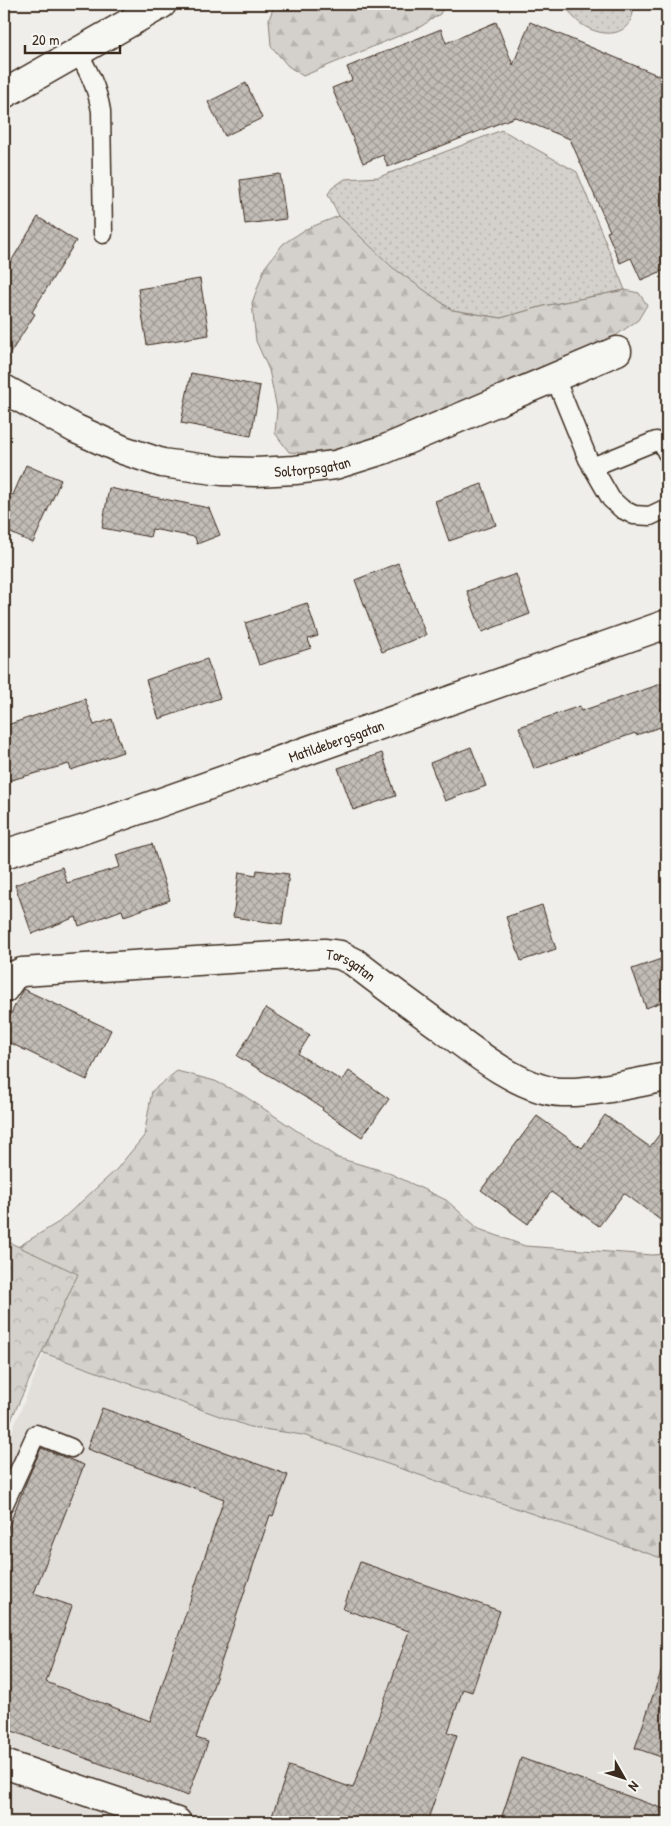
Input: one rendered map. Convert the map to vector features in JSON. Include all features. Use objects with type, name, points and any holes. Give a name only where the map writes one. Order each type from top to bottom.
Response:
[{"type":"street","points":[[4,94],[162,4]]},
{"type":"street","name":"Soltorpsgatan","points":[[4,389],[76,429],[123,450],[162,463],[222,471],[295,470],[335,465],[383,450],[617,351]]},
{"type":"street","name":"Matildebergsgatan","points":[[4,854],[91,827],[667,624]]},
{"type":"street","name":"Torsgatan","points":[[4,989],[13,976],[22,972],[324,953],[340,955],[354,962],[482,1057],[517,1079],[539,1088],[560,1092],[582,1092],[667,1077]]},
{"type":"street","points":[[4,1764],[177,1822]]},
{"type":"lane","points":[[77,51],[98,92],[101,111],[102,234]]},
{"type":"lane","points":[[555,378],[592,467],[611,499],[622,509],[634,515],[650,516],[667,508]]},
{"type":"lane","points":[[592,467],[656,441],[663,445],[667,453]]},
{"type":"lane","points":[[4,1504],[36,1434],[71,1448]]},
{"type":"shaded area","points":[[44,1353],[250,1427],[303,1435],[667,1560],[667,1822],[4,1822],[4,1451]]},
{"type":"green space","points":[[275,4],[445,4],[440,14],[420,27],[303,76],[288,66],[271,46],[269,19]]},
{"type":"green space","points":[[567,4],[634,4],[631,19],[624,29],[613,33],[589,29],[571,14]]},
{"type":"green space","points":[[502,130],[577,172],[625,290],[544,306],[501,318],[452,310],[391,267],[339,216],[328,194],[332,188],[345,179],[379,177]]},
{"type":"green space","points":[[339,216],[392,267],[452,310],[501,318],[544,306],[625,290],[639,293],[647,305],[638,320],[615,336],[401,428],[357,445],[334,450],[312,453],[289,452],[275,433],[277,409],[269,370],[256,341],[252,303],[265,267],[283,244],[306,229]]},
{"type":"green space","points":[[177,1071],[215,1081],[243,1095],[338,1158],[387,1172],[446,1200],[479,1229],[525,1246],[652,1255],[667,1254],[667,1560],[303,1435],[250,1427],[44,1353],[4,1308],[4,1262],[11,1251],[59,1222],[116,1170],[144,1136],[152,1091]]},
{"type":"green space","points":[[4,1240],[78,1274],[4,1435]]},
{"type":"building","points":[[496,22],[513,65],[530,22],[667,79],[667,269],[641,280],[631,258],[620,263],[607,232],[610,231],[570,139],[515,117],[388,167],[383,155],[363,163],[332,88],[352,80],[347,67],[441,29],[446,43]]},
{"type":"building","points":[[246,83],[262,118],[225,136],[208,102]]},
{"type":"building","points":[[280,174],[286,219],[245,224],[240,180]]},
{"type":"building","points":[[38,217],[76,241],[32,312],[35,314],[4,363],[4,273]]},
{"type":"building","points":[[200,279],[209,335],[147,345],[138,289]]},
{"type":"building","points":[[191,373],[260,386],[251,436],[181,423]]},
{"type":"building","points":[[26,465],[61,480],[33,543],[4,530],[4,491],[13,495]]},
{"type":"building","points":[[482,484],[496,525],[449,541],[435,501]]},
{"type":"building","points":[[109,488],[209,508],[220,535],[197,544],[195,537],[152,529],[150,537],[102,528]]},
{"type":"building","points":[[398,563],[426,635],[382,652],[355,580]]},
{"type":"building","points":[[516,574],[530,614],[482,632],[467,591]]},
{"type":"building","points":[[307,603],[318,636],[308,639],[311,648],[259,665],[245,623]]},
{"type":"building","points":[[207,659],[220,698],[159,719],[146,680]]},
{"type":"building","points":[[667,682],[667,725],[636,735],[635,733],[534,769],[519,727],[580,706],[581,711]]},
{"type":"building","points":[[85,699],[94,725],[112,719],[123,752],[71,770],[69,764],[4,782],[4,726]]},
{"type":"building","points":[[471,747],[486,786],[445,801],[430,763]]},
{"type":"building","points":[[382,753],[396,796],[353,810],[338,768]]},
{"type":"building","points":[[152,844],[170,900],[124,916],[122,910],[79,926],[76,917],[32,934],[15,885],[62,867],[67,883],[120,867],[116,855]]},
{"type":"building","points":[[257,870],[289,874],[282,924],[233,917],[239,872],[256,875]]},
{"type":"building","points":[[542,905],[556,949],[521,961],[506,917]]},
{"type":"building","points":[[667,957],[667,1000],[646,1008],[632,969]]},
{"type":"building","points":[[23,989],[111,1030],[87,1080],[4,1040],[4,1028]]},
{"type":"building","points":[[266,1008],[310,1035],[298,1054],[342,1081],[349,1071],[389,1099],[362,1137],[322,1110],[323,1108],[237,1056]]},
{"type":"building","points":[[605,1115],[650,1147],[667,1124],[667,1225],[624,1193],[599,1226],[551,1192],[528,1224],[481,1190],[537,1116],[582,1148]]},
{"type":"building","points":[[102,1408],[288,1475],[273,1516],[270,1515],[196,1738],[208,1742],[188,1796],[4,1728],[4,1538],[41,1448],[84,1465],[34,1593],[72,1606],[46,1682],[150,1721],[224,1499],[87,1449]]},
{"type":"building","points":[[360,1562],[500,1611],[472,1692],[463,1689],[448,1732],[457,1735],[427,1822],[270,1822],[289,1766],[353,1788],[409,1631],[343,1609]]},
{"type":"building","points":[[663,1666],[667,1666],[667,1759],[635,1748]]},
{"type":"building","points":[[521,1758],[667,1810],[667,1822],[500,1822]]}]
